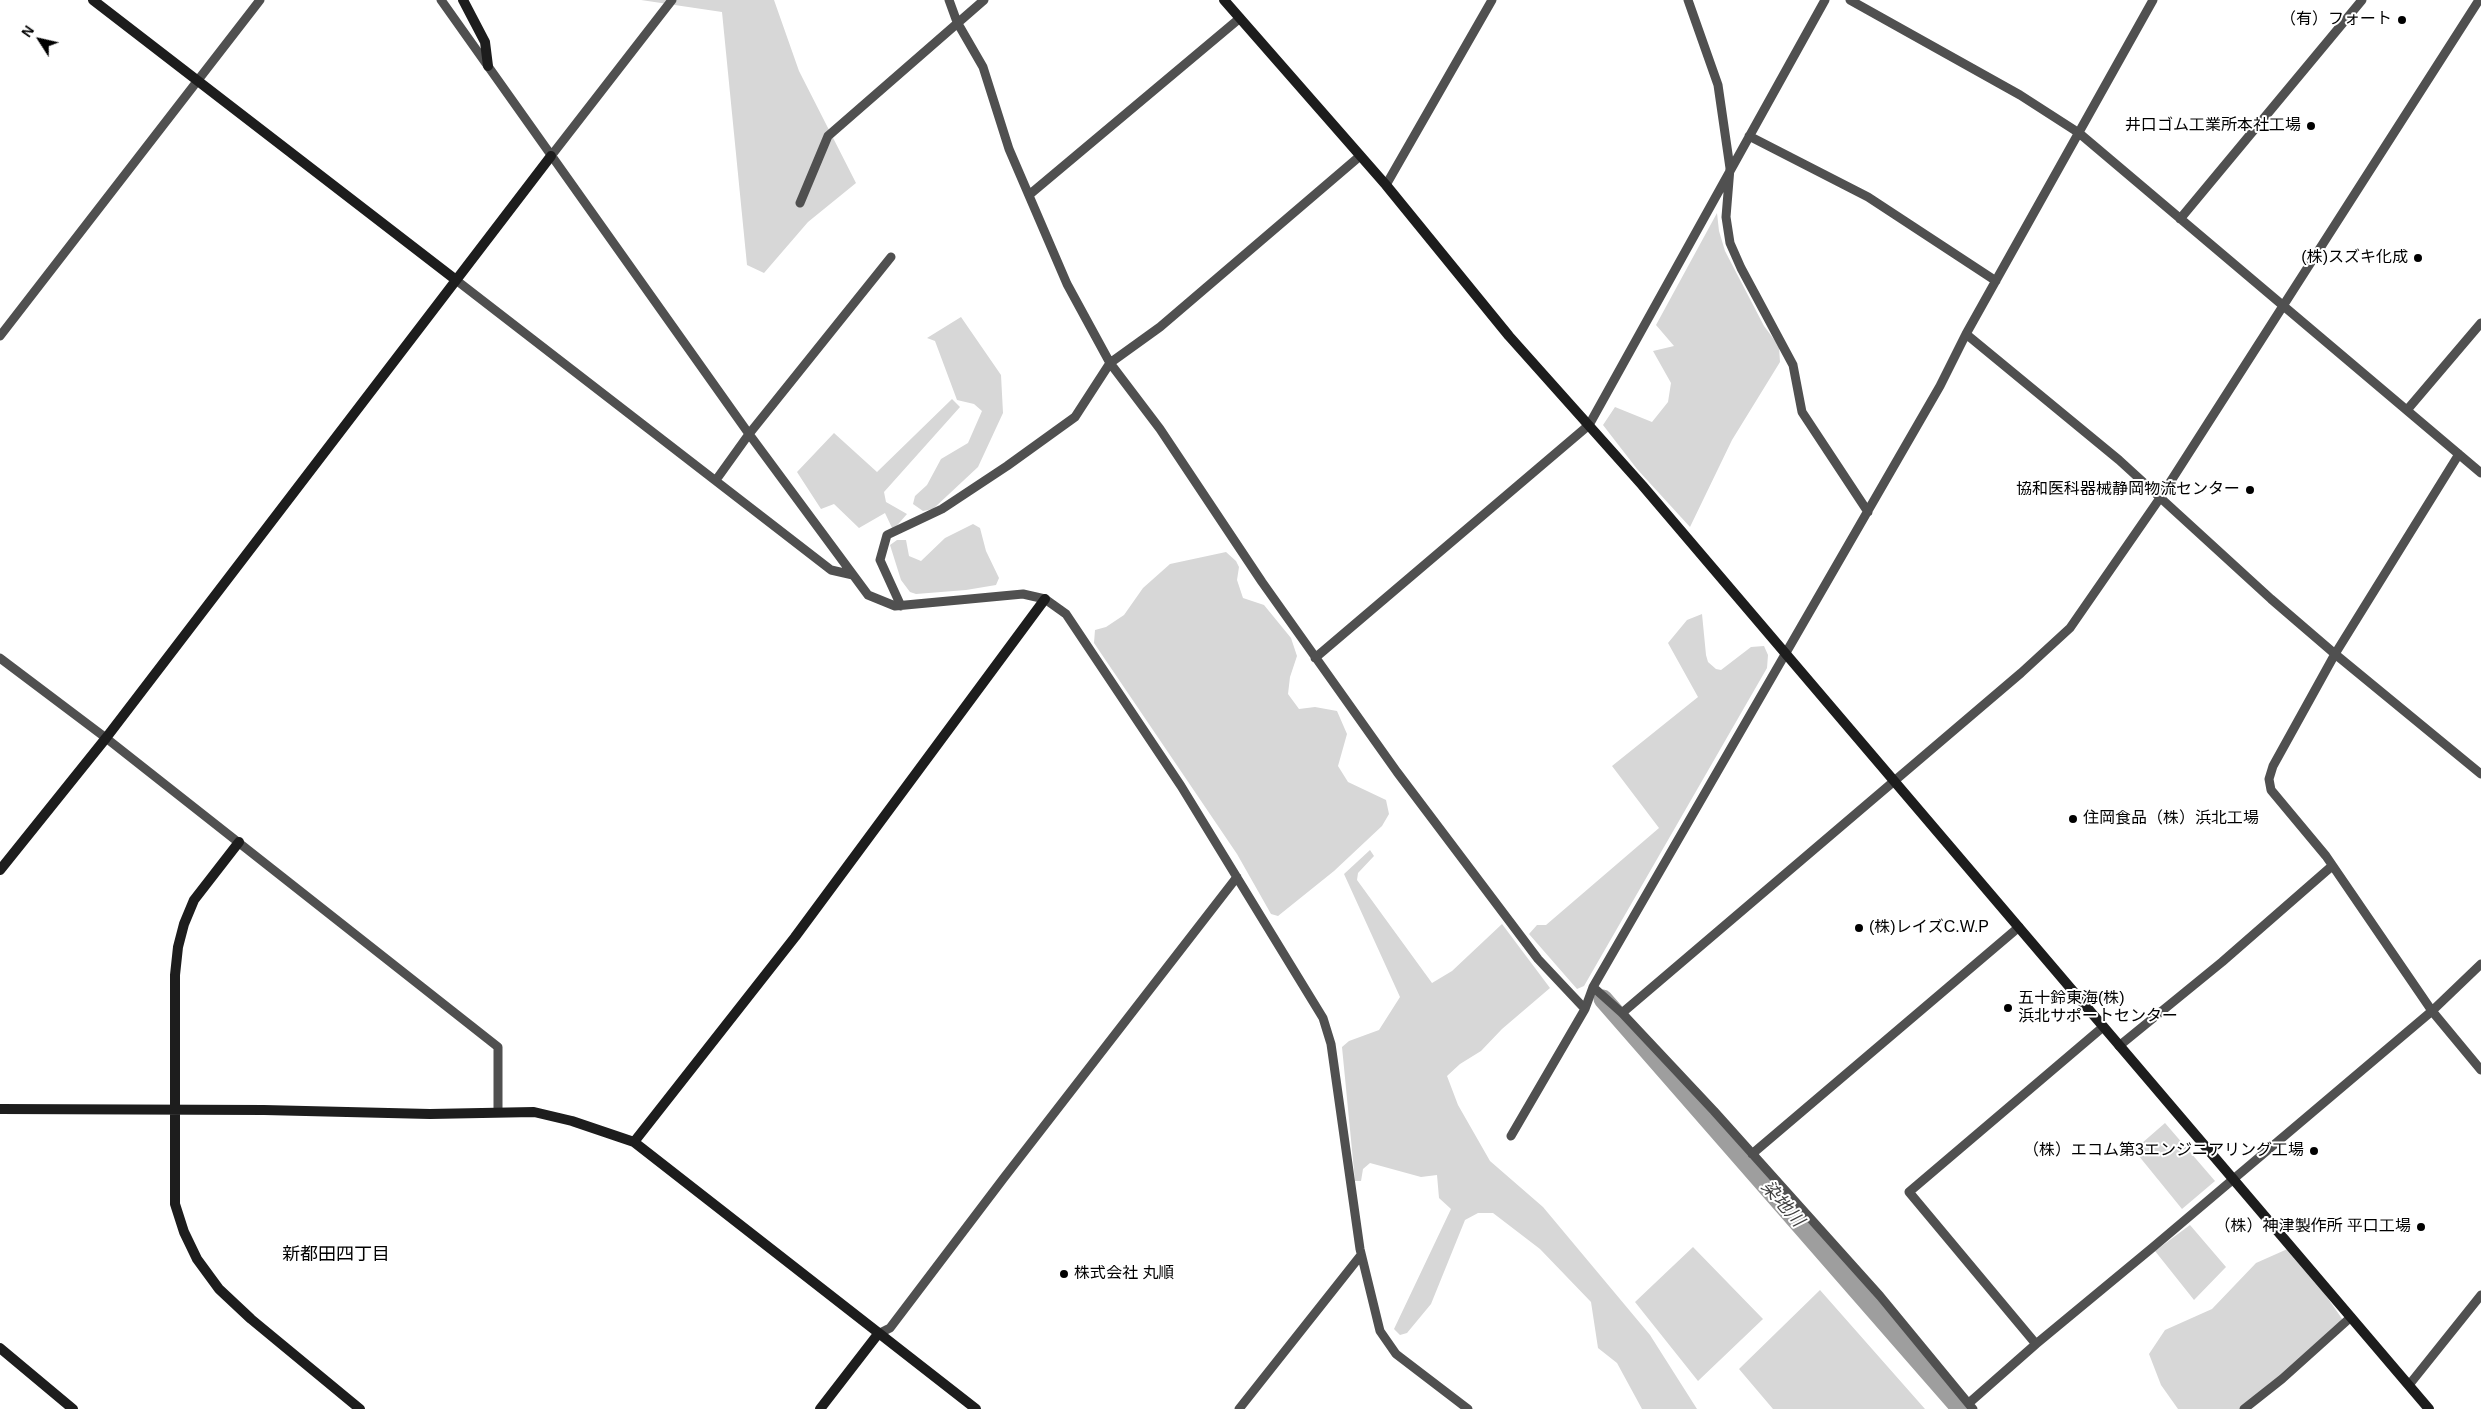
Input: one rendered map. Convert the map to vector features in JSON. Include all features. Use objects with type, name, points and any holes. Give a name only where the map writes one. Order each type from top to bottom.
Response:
[{"type":"street","points":[[93,0],[831,570],[853,575]]},
{"type":"street","points":[[0,336],[260,0]]},
{"type":"street","points":[[441,0],[749,434],[868,595],[881,602],[901,606],[1023,594],[1046,600],[1066,614],[1181,786],[1323,1018],[1331,1044],[1361,1255],[1380,1331],[1396,1354],[1468,1409]]},
{"type":"street","points":[[463,0],[485,42],[488,66]]},
{"type":"street","points":[[0,870],[106,738],[672,0]]},
{"type":"street","points":[[949,0],[958,22],[983,68],[1009,149],[1067,284],[1110,364],[1198,484],[1315,658],[1397,772],[1538,958],[1585,1009]]},
{"type":"street","points":[[800,203],[828,136],[984,0]]},
{"type":"street","points":[[1224,0],[1386,185],[1509,336],[1589,425],[2429,1409]]},
{"type":"street","points":[[1386,185],[1492,0]]},
{"type":"street","points":[[1688,0],[1718,85],[1730,168],[1726,217],[1730,243],[1741,268],[1793,364],[1802,412],[1868,512]]},
{"type":"street","points":[[1315,658],[1589,425],[1825,0]]},
{"type":"street","points":[[1850,0],[2020,95],[2079,133],[2481,473]]},
{"type":"street","points":[[1511,1136],[1585,1009],[1593,987],[1940,386],[1966,334],[2152,0]]},
{"type":"street","points":[[2180,219],[2362,0]]},
{"type":"street","points":[[1622,1014],[2021,673],[2070,628],[2160,498],[2479,0]]},
{"type":"street","points":[[1029,195],[1240,18]]},
{"type":"street","points":[[1748,136],[1868,197],[1996,281]]},
{"type":"street","points":[[901,606],[880,560],[887,535],[942,509],[1007,466],[1075,417],[1110,364],[1160,327],[1360,156]]},
{"type":"street","points":[[716,480],[749,434],[891,257]]},
{"type":"street","points":[[2407,410],[2481,323]]},
{"type":"street","points":[[1966,334],[2112,454],[2335,654],[2481,774]]},
{"type":"street","points":[[2459,454],[2335,654],[2273,766],[2269,779],[2271,790],[2332,866],[2432,1011],[2481,1070]]},
{"type":"street","points":[[634,1142],[795,937],[1046,600]]},
{"type":"street","points":[[0,658],[106,738],[498,1047],[498,1112]]},
{"type":"street","points":[[239,842],[194,900],[184,924],[178,947],[175,975],[175,1204],[184,1232],[197,1258],[219,1289],[251,1319],[360,1409]]},
{"type":"street","points":[[2119,1046],[2222,962],[2332,866]]},
{"type":"street","points":[[820,1409],[878,1334],[890,1328],[1003,1178],[1237,876]]},
{"type":"street","points":[[1752,1154],[2019,927]]},
{"type":"street","points":[[1593,987],[1622,1014],[1752,1154],[1880,1296],[1971,1406],[2036,1344],[2432,1011],[2481,964]]},
{"type":"street","points":[[2036,1344],[1909,1192],[2103,1027]]},
{"type":"street","points":[[0,1108],[273,1110],[430,1114],[534,1112],[572,1121],[634,1142],[976,1409]]},
{"type":"street","points":[[1239,1409],[1361,1255]]},
{"type":"street","points":[[2409,1385],[2481,1295]]},
{"type":"street","points":[[2244,1409],[2282,1379],[2351,1317]]},
{"type":"street","points":[[0,1348],[73,1409]]},
{"type":"shaded area","points":[[641,0],[774,0],[799,71],[856,183],[808,222],[764,273],[747,265],[722,12]]},
{"type":"shaded area","points":[[1717,213],[1719,231],[1725,251],[1764,326],[1779,346],[1780,362],[1732,440],[1690,527],[1637,469],[1603,425],[1615,407],[1652,422],[1668,402],[1671,383],[1653,351],[1674,346],[1656,325]]},
{"type":"shaded area","points":[[961,317],[1001,375],[1003,413],[978,467],[933,509],[923,511],[913,504],[915,496],[927,485],[941,459],[968,443],[982,411],[974,404],[957,400],[935,341],[927,338]]},
{"type":"shaded area","points":[[952,399],[960,407],[884,492],[886,502],[907,514],[893,530],[885,513],[859,528],[834,504],[821,509],[797,472],[834,433],[877,472]]},
{"type":"shaded area","points":[[973,524],[980,528],[986,551],[999,578],[996,585],[966,590],[916,594],[910,592],[901,580],[890,545],[897,540],[906,540],[909,556],[921,561],[945,538]]},
{"type":"shaded area","points":[[1226,552],[1236,561],[1239,567],[1237,580],[1243,598],[1264,605],[1291,638],[1297,656],[1290,677],[1288,694],[1299,709],[1315,707],[1337,711],[1347,734],[1338,766],[1348,782],[1386,800],[1389,814],[1382,826],[1334,871],[1278,916],[1271,914],[1237,854],[1094,643],[1095,630],[1106,627],[1124,615],[1143,588],[1170,564]]},
{"type":"shaded area","points":[[1702,614],[1706,655],[1708,662],[1716,669],[1721,670],[1751,647],[1764,646],[1768,655],[1767,668],[1584,986],[1577,989],[1529,934],[1537,925],[1546,925],[1659,828],[1612,766],[1698,697],[1668,643],[1687,620]]},
{"type":"shaded area","points":[[1370,850],[1374,856],[1358,873],[1357,880],[1432,983],[1452,971],[1502,924],[1550,988],[1502,1029],[1481,1051],[1460,1064],[1447,1076],[1458,1105],[1490,1161],[1543,1207],[1650,1335],[1697,1409],[1642,1409],[1617,1363],[1598,1348],[1591,1302],[1540,1249],[1493,1213],[1478,1213],[1465,1220],[1431,1304],[1407,1333],[1400,1335],[1394,1329],[1451,1209],[1439,1198],[1437,1175],[1421,1177],[1370,1163],[1363,1169],[1361,1181],[1355,1181],[1342,1047],[1349,1041],[1379,1030],[1400,997],[1344,874]]},
{"type":"shaded area","points":[[2165,1123],[2215,1181],[2182,1209],[2134,1150]]},
{"type":"shaded area","points":[[2190,1225],[2226,1267],[2194,1300],[2155,1251]]},
{"type":"shaded area","points":[[1693,1247],[1763,1319],[1698,1381],[1635,1302]]},
{"type":"shaded area","points":[[2292,1247],[2345,1323],[2243,1409],[2178,1409],[2161,1385],[2149,1354],[2165,1330],[2212,1309],[2256,1263]]},
{"type":"shaded area","points":[[1820,1290],[1925,1409],[1773,1409],[1739,1369]]},
{"type":"waterway","name":"染地川","points":[[1603,999],[1961,1409]]},
{"type":"place","name":"（有）フォート","points":[[2402,20]]},
{"type":"place","name":"井口ゴム工業所本社工場","points":[[2311,126]]},
{"type":"place","name":"(株)スズキ化成","points":[[2418,258]]},
{"type":"place","name":"協和医科器械静岡物流センター","points":[[2250,490]]},
{"type":"place","name":"住岡食品（株）浜北工場","points":[[2073,819]]},
{"type":"place","name":"(株)レイズC.W.P","points":[[1859,928]]},
{"type":"place","name":"五十鈴東海(株) 浜北サポートセンター","points":[[2008,1008]]},
{"type":"place","name":"（株）エコム第3エンジニアリング工場","points":[[2314,1151]]},
{"type":"place","name":"（株）神津製作所 平口工場","points":[[2421,1227]]},
{"type":"place","name":"株式会社 丸順","points":[[1064,1274]]},
{"type":"district","name":"新都田四丁目","points":[[336,1255]]}]
